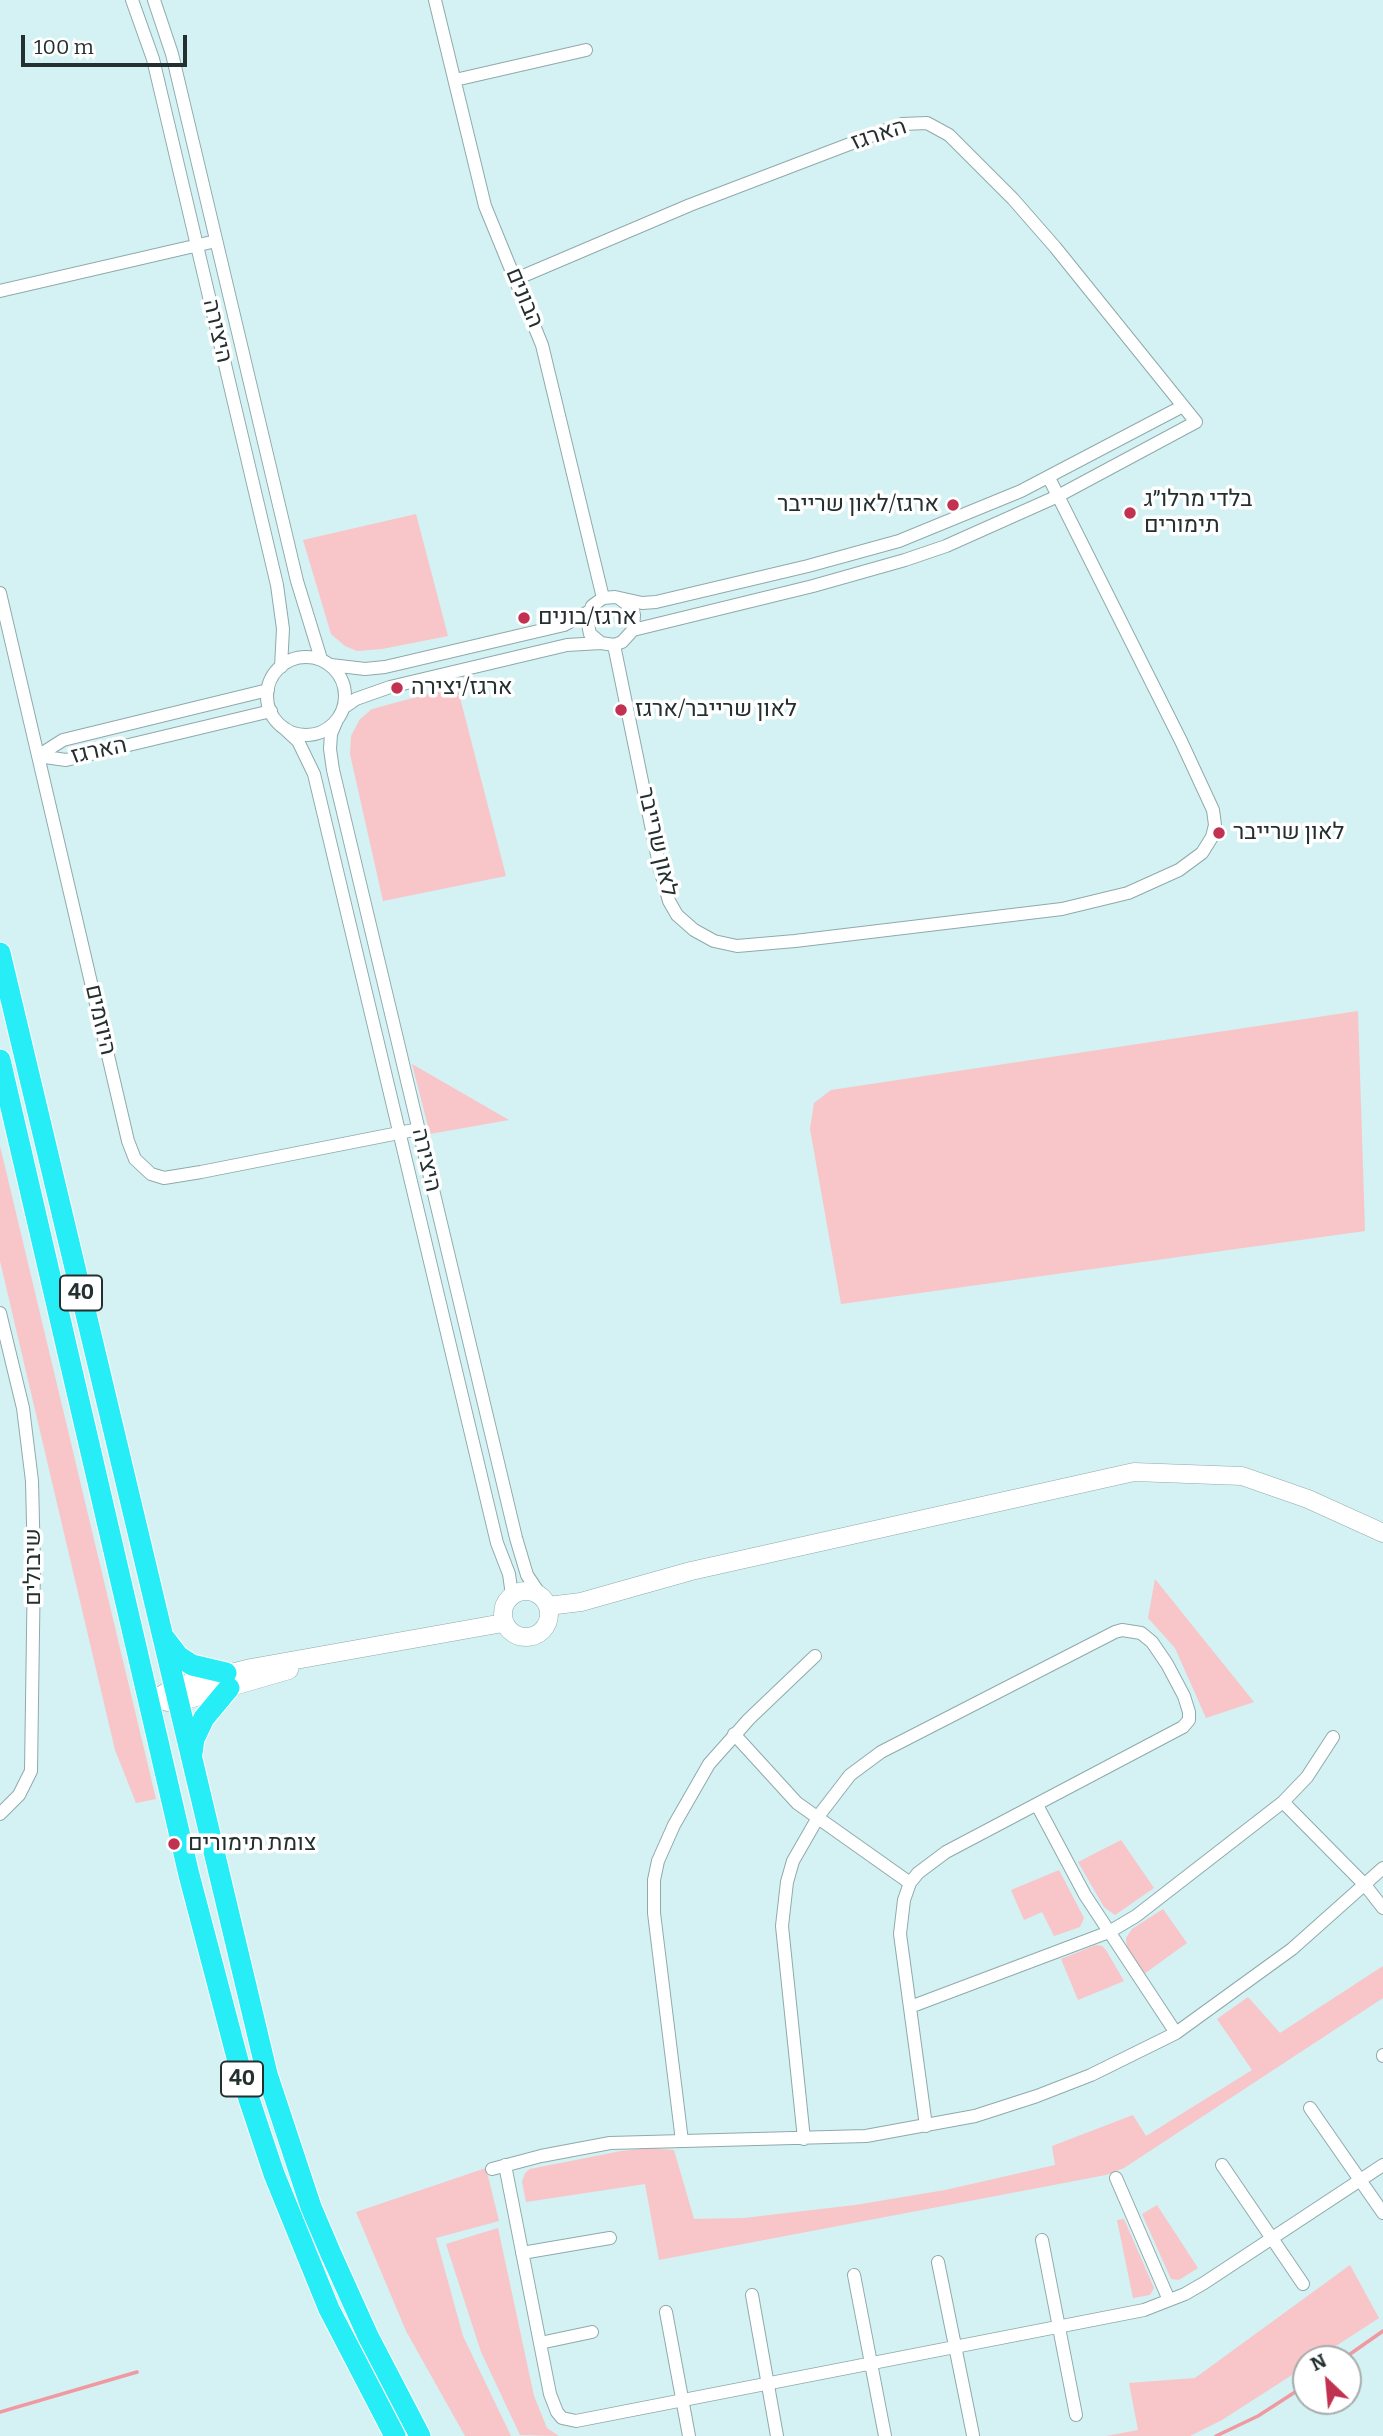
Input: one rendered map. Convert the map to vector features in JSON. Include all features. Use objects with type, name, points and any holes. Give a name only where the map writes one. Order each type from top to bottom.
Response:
[{"type":"highway","name":"40","points":[[0,953],[253,2022],[311,2207],[350,2299],[420,2436]]},
{"type":"highway","name":"40","points":[[0,1060],[202,1929],[247,2095],[274,2174],[329,2309],[395,2436]]},
{"type":"highway","points":[[162,1634],[172,1650],[185,1661],[228,1681],[200,1726],[194,1740],[192,1758]]},
{"type":"street","name":"היצירה","points":[[132,0],[153,59],[277,585],[283,629],[281,667]]},
{"type":"street","name":"היצירה","points":[[154,0],[172,54],[297,581],[326,662]]},
{"type":"street","name":"הבונים","points":[[435,0],[481,193],[542,345],[603,598]]},
{"type":"street","points":[[455,80],[586,50]]},
{"type":"street","name":"הארגז","points":[[516,279],[690,205],[902,124],[927,123],[949,135],[1013,199],[1196,422],[1058,496],[985,530],[905,560],[813,586],[633,630]]},
{"type":"street","points":[[0,291],[216,241]]},
{"type":"street","points":[[620,599],[632,608],[635,623],[629,637],[607,644],[567,645],[390,687],[356,699],[318,733],[306,735],[284,728],[271,711],[268,690],[275,673],[301,657],[365,669],[384,667],[564,625],[588,612],[603,598],[620,599],[642,603],[656,602],[847,556],[939,526],[1049,478],[1183,406]]},
{"type":"street","name":"לאון שרייבר","points":[[607,644],[669,901],[677,915],[714,942],[737,946],[795,941],[1062,909],[1128,893],[1179,870],[1202,853],[1212,837],[1215,825],[1213,810],[1049,478]]},
{"type":"street","name":"היוזמים","points":[[0,593],[128,1141],[135,1159],[151,1174],[164,1178],[419,1129]]},
{"type":"street","points":[[588,612],[587,627],[590,634],[607,644]]},
{"type":"street","points":[[326,662],[339,674],[344,685],[345,696],[340,714]]},
{"type":"street","name":"הארגז","points":[[38,756],[63,740],[268,690]]},
{"type":"street","name":"הארגז","points":[[38,756],[66,760],[271,711]]},
{"type":"street","name":"היצירה","points":[[340,714],[331,734],[333,770],[516,1538],[527,1576],[546,1607]]},
{"type":"street","name":"היצירה","points":[[284,728],[298,741],[314,774],[497,1542],[509,1574],[512,1595]]},
{"type":"street","name":"שיבולים","points":[[0,1312],[23,1408],[32,1481],[34,1564],[31,1771],[19,1795],[0,1814]]},
{"type":"street","points":[[546,1607],[541,1632],[527,1637],[513,1634],[503,1623],[503,1607],[512,1595],[527,1591],[546,1607],[581,1602],[691,1571],[1135,1472],[1242,1476],[1308,1499],[1383,1533]]},
{"type":"street","points":[[150,1702],[345,1652],[439,1632],[503,1623]]},
{"type":"street","points":[[804,2139],[782,1926],[787,1882],[793,1861],[817,1818],[850,1775],[881,1752],[1115,1632],[1122,1630],[1142,1633],[1152,1642],[1167,1664],[1184,1696],[1189,1720],[1176,1731],[946,1852],[923,1868],[910,1883],[904,1900],[900,1934],[926,2126]]},
{"type":"street","points":[[682,2141],[653,1913],[653,1880],[665,1843],[709,1764],[734,1734],[815,1656]]},
{"type":"street","points":[[734,1734],[797,1803],[910,1883]]},
{"type":"street","points":[[910,2007],[1109,1931],[1145,1909],[1283,1802],[1307,1777],[1333,1737]]},
{"type":"street","points":[[1283,1802],[1365,1885],[1383,1908]]},
{"type":"street","points":[[1037,1805],[1085,1895],[1176,2033]]},
{"type":"street","points":[[1383,1868],[1292,1949],[1176,2033],[1091,2075],[1046,2093],[975,2116],[866,2136],[610,2143],[498,2167],[522,2253],[553,2404],[556,2412],[569,2421],[1126,2315],[1169,2301],[1204,2283],[1383,2165]]},
{"type":"street","points":[[1310,2108],[1383,2213]]},
{"type":"street","points":[[1222,2165],[1303,2284]]},
{"type":"street","points":[[1115,2178],[1169,2301]]},
{"type":"street","points":[[522,2253],[610,2238]]},
{"type":"street","points":[[1042,2240],[1076,2415]]},
{"type":"street","points":[[938,2262],[973,2435]]},
{"type":"street","points":[[854,2275],[885,2436]]},
{"type":"street","points":[[752,2295],[777,2436]]},
{"type":"street","points":[[666,2312],[689,2436]]},
{"type":"street","points":[[540,2343],[592,2332]]},
{"type":"shaded area","points":[[416,514],[448,636],[382,649],[357,651],[345,646],[331,634],[303,540]]},
{"type":"shaded area","points":[[457,686],[506,876],[383,901],[350,754],[351,736],[360,719],[372,709]]},
{"type":"shaded area","points":[[1358,1011],[1365,1231],[841,1304],[810,1129],[814,1103],[831,1090]]},
{"type":"shaded area","points":[[412,1064],[509,1120],[430,1134]]},
{"type":"shaded area","points":[[0,1146],[156,1799],[136,1803],[115,1750],[0,1261]]},
{"type":"shaded area","points":[[1155,1579],[1254,1702],[1206,1718],[1175,1648],[1148,1618]]},
{"type":"shaded area","points":[[1121,1840],[1154,1888],[1115,1915],[1104,1907],[1078,1862]]},
{"type":"shaded area","points":[[1059,1870],[1084,1918],[1080,1927],[1054,1936],[1042,1912],[1024,1920],[1011,1890]]},
{"type":"shaded area","points":[[1163,1909],[1187,1943],[1144,1974],[1127,1949],[1126,1938],[1132,1929]]},
{"type":"shaded area","points":[[1096,1945],[1106,1950],[1124,1981],[1078,2000],[1061,1959]]},
{"type":"shaded area","points":[[1383,1966],[1383,1998],[1124,2168],[1106,2175],[659,2260],[645,2184],[526,2202],[522,2182],[525,2173],[530,2169],[650,2148],[674,2150],[694,2219],[744,2218],[855,2205],[945,2190],[1055,2165],[1052,2146],[1133,2115],[1146,2136],[1252,2070],[1217,2019],[1248,1997],[1280,2033]]},
{"type":"shaded area","points":[[486,2168],[499,2221],[436,2238],[463,2336],[511,2436],[465,2436],[406,2331],[356,2212]]},
{"type":"shaded area","points":[[1157,2205],[1198,2268],[1179,2280],[1171,2279],[1142,2214]]},
{"type":"shaded area","points":[[1124,2219],[1154,2288],[1150,2295],[1133,2298],[1117,2220]]},
{"type":"shaded area","points":[[498,2228],[534,2396],[547,2428],[559,2436],[520,2435],[481,2352],[446,2244]]},
{"type":"shaded area","points":[[1350,2265],[1379,2318],[1338,2345],[1292,2345],[1292,2375],[1222,2420],[1190,2436],[1106,2436],[1138,2430],[1129,2383],[1195,2378]]},
{"type":"waterway","points":[[1362,2346],[1383,2331]]},
{"type":"waterway","points":[[0,2412],[137,2372]]},
{"type":"waterway","points":[[1216,2436],[1258,2416],[1292,2394]]},
{"type":"place","name":"ארגז/לאון שרייבר","points":[[953,505]]},
{"type":"place","name":"בלדי מרלו״ג תימורים","points":[[1130,513]]},
{"type":"place","name":"ארגז/בונים","points":[[524,618]]},
{"type":"place","name":"ארגז/יצירה","points":[[397,688]]},
{"type":"place","name":"לאון שרייבר/ארגז","points":[[621,710]]},
{"type":"place","name":"לאון שרייבר","points":[[1219,833]]},
{"type":"place","name":"צומת תימורים","points":[[174,1844]]}]
